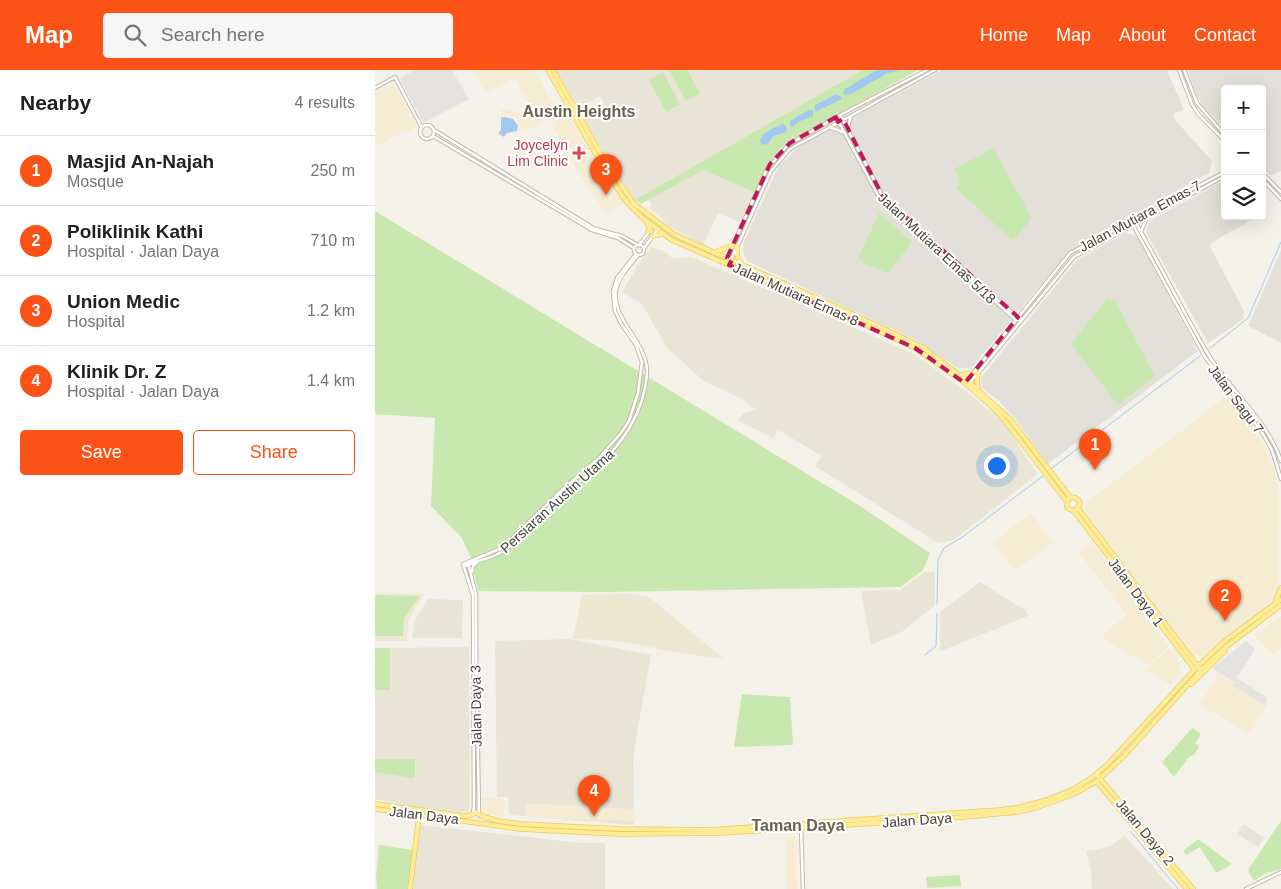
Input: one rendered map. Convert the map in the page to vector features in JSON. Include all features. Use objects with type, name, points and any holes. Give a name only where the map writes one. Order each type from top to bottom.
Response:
[{"type":"main road","name":"Jalan Mutiara Emas 8","points":[[548,70],[582,133],[628,204],[645,220],[654,224]]},
{"type":"main road","name":"Jalan Mutiara Emas 8","points":[[553,70],[603,158],[631,201],[665,235],[672,240],[915,348],[979,390],[1011,419],[1071,497]]},
{"type":"main road","points":[[562,96],[573,112],[577,113],[582,133]]},
{"type":"main road","points":[[572,104],[578,108],[585,109],[581,120]]},
{"type":"main road","points":[[645,220],[649,225],[649,232]]},
{"type":"main road","name":"Jalan Mutiara Emas 8","points":[[659,228],[922,347],[959,374],[1006,422],[1067,502]]},
{"type":"main road","points":[[653,236],[665,235]]},
{"type":"main road","points":[[713,252],[735,246],[742,265]]},
{"type":"main road","points":[[959,374],[973,373]]},
{"type":"main road","points":[[978,373],[977,382],[979,390]]},
{"type":"main road","points":[[1071,497],[1079,500],[1076,509],[1069,509],[1067,502],[1071,497]]},
{"type":"main road","name":"Jalan Daya 1","points":[[1076,509],[1198,670]]},
{"type":"main road","points":[[1273,605],[1281,588]]},
{"type":"main road","name":"Jalan Daya","points":[[375,809],[521,828],[619,834],[720,833],[1017,808],[1047,800],[1097,778],[1109,770],[1180,692],[1203,661],[1225,641],[1281,600]]},
{"type":"main road","name":"Jalan Daya","points":[[1097,778],[1188,677],[1281,605]]},
{"type":"main road","points":[[1180,692],[1184,691],[1220,656],[1227,646]]},
{"type":"main road","points":[[1188,677],[1192,662],[1203,661]]},
{"type":"main road","points":[[1106,785],[1105,779],[1109,770]]},
{"type":"main road","name":"Jalan Daya 2","points":[[1097,778],[1106,785],[1193,889]]},
{"type":"main road","name":"Jalan Daya 2","points":[[1097,778],[1187,889]]},
{"type":"main road","name":"Jalan Daya","points":[[375,804],[465,816],[476,812],[498,821],[521,824],[619,829],[711,830],[801,826]]},
{"type":"main road","points":[[472,814],[471,819],[475,822],[480,815]]},
{"type":"main road","points":[[410,889],[419,816]]},
{"type":"street","points":[[735,246],[755,196],[771,164],[790,143],[927,70]]},
{"type":"street","points":[[727,264],[773,168],[792,147],[935,70]]},
{"type":"street","points":[[1179,70],[1192,104],[1198,114],[1221,137]]},
{"type":"street","points":[[1184,70],[1197,103],[1221,131]]},
{"type":"street","points":[[375,88],[395,77],[422,128],[420,133],[427,139],[433,136]]},
{"type":"street","points":[[848,129],[848,123],[852,114]]},
{"type":"street","name":"Jalan Mutiara Emas 5/18","points":[[840,115],[883,196],[1017,319]]},
{"type":"street","name":"Jalan Mutiara Emas 5/18","points":[[836,117],[880,199],[1017,319]]},
{"type":"street","points":[[422,128],[429,125],[434,130],[593,227],[612,235],[634,248],[637,254],[644,253],[644,248],[659,228]]},
{"type":"street","points":[[828,127],[837,128],[844,132]]},
{"type":"street","points":[[433,136],[434,130]]},
{"type":"street","points":[[433,136],[591,230],[625,237],[644,248]]},
{"type":"street","name":"Jalan Mutiara Emas 7","points":[[968,383],[973,373],[1070,253],[1221,174]]},
{"type":"street","points":[[1263,175],[1281,192]]},
{"type":"street","name":"Jalan Mutiara Emas 7","points":[[968,383],[1074,257],[1221,178]]},
{"type":"street","points":[[1266,183],[1281,199]]},
{"type":"street","points":[[1141,232],[1147,217]]},
{"type":"street","points":[[1132,220],[1134,224]]},
{"type":"street","points":[[634,248],[639,245],[654,224]]},
{"type":"street","name":"Jalan Sagu 7","points":[[1134,224],[1205,357],[1263,434],[1275,456],[1281,479]]},
{"type":"street","name":"Jalan Sagu 7","points":[[1134,224],[1141,232],[1209,355],[1267,432],[1277,448],[1281,461]]},
{"type":"street","points":[[1125,229],[1137,231]]},
{"type":"street","name":"Persiaran Austin Utama","points":[[468,563],[491,558],[505,550],[546,510],[614,451],[632,426],[643,399],[647,370],[639,344],[620,315],[616,292],[620,279],[637,254]]},
{"type":"street","name":"Persiaran Austin Utama","points":[[475,599],[464,565],[502,548],[564,488],[599,459],[629,421],[638,393],[642,362],[636,345],[615,311],[613,291],[617,278],[637,254]]},
{"type":"street","points":[[1017,326],[1017,319],[1023,318]]},
{"type":"street","points":[[472,576],[473,566],[478,562]]},
{"type":"street","points":[[468,563],[475,599]]},
{"type":"street","name":"Jalan Daya 3","points":[[472,814],[474,806],[475,599]]},
{"type":"street","name":"Jalan Daya 3","points":[[475,599],[480,815]]},
{"type":"street","points":[[801,826],[803,889]]},
{"type":"street","points":[[1246,889],[1281,872]]},
{"type":"highlighted area","points":[[836,117],[838,122],[843,119],[883,197],[1018,317],[965,383],[915,348],[729,265],[732,260],[727,258],[770,164],[790,143]]},
{"type":"shaded area","points":[[415,70],[456,70],[453,72],[469,99],[423,122],[400,78]]},
{"type":"shaded area","points":[[475,70],[534,70],[558,113],[524,132],[517,119],[509,115],[502,116],[500,110],[511,109],[521,114],[531,108],[515,78],[486,93]]},
{"type":"shaded area","name":"Austin Heights","points":[[557,70],[918,70],[786,143],[763,172],[741,223],[718,213],[703,245],[665,224],[666,222],[649,208],[652,206],[649,200],[641,204],[635,200],[584,119],[586,113],[604,103],[600,96],[582,107],[577,106]]},
{"type":"shaded area","points":[[942,70],[1167,70],[1184,110],[1173,114],[1175,120],[1212,161],[1209,173],[1069,251],[971,368],[957,368],[918,341],[747,261],[743,252],[744,241],[779,166],[800,146]],"holes":[[[955,169],[1011,239],[956,186],[962,182]]]},
{"type":"shaded area","points":[[1188,70],[1281,70],[1281,171],[1270,175],[1266,171],[1266,85],[1221,85],[1221,124],[1197,97]]},
{"type":"shaded area","points":[[395,84],[417,127],[404,134],[403,132],[375,147],[375,93]]},
{"type":"shaded area","points":[[568,115],[624,204],[606,214],[582,178],[551,123]]},
{"type":"shaded area","points":[[1221,182],[1221,220],[1251,220],[1211,243],[1210,247],[1244,311],[1243,319],[1208,343],[1146,232],[1149,221]]},
{"type":"shaded area","points":[[1126,233],[1137,236],[1198,351],[1048,464],[1015,418],[999,401],[982,388],[981,378],[1077,260]]},
{"type":"shaded area","points":[[651,247],[663,251],[672,258],[692,257],[914,354],[974,397],[1006,426],[1037,474],[954,540],[938,543],[815,466],[822,456],[778,430],[773,438],[738,421],[743,413],[757,410],[740,398],[704,381],[667,348],[642,304],[622,292]]},
{"type":"shaded area","points":[[1281,250],[1281,343],[1248,326]]},
{"type":"shaded area","points":[[1231,396],[1258,434],[1277,479],[1279,498],[1278,589],[1275,598],[1270,604],[1214,646],[1203,657],[1194,655],[1085,510],[1086,503],[1226,397]]},
{"type":"shaded area","points":[[1031,513],[1053,543],[1016,569],[1008,563],[995,545],[995,541]]},
{"type":"shaded area","points":[[1092,543],[1169,647],[1147,665],[1103,638],[1103,634],[1127,615],[1079,553]]},
{"type":"shaded area","points":[[924,572],[935,572],[935,605],[903,631],[871,645],[861,591],[900,590]]},
{"type":"shaded area","points":[[980,582],[1025,610],[1028,616],[941,651],[939,649],[940,612]]},
{"type":"shaded area","points":[[375,594],[424,594],[408,621],[407,641],[375,641]]},
{"type":"shaded area","points":[[628,594],[649,597],[724,659],[606,640],[573,639],[582,595]]},
{"type":"shaded area","points":[[428,599],[463,600],[462,638],[412,638],[415,620]]},
{"type":"shaded area","points":[[1281,616],[1281,648],[1274,655],[1254,635]]},
{"type":"shaded area","points":[[570,639],[651,655],[633,763],[634,825],[509,815],[508,797],[497,797],[495,641]]},
{"type":"shaded area","points":[[1246,641],[1255,649],[1237,678],[1268,698],[1264,705],[1232,685],[1234,682],[1212,668]]},
{"type":"shaded area","points":[[469,647],[470,807],[467,812],[414,807],[375,799],[375,690],[390,690],[390,648]]},
{"type":"shaded area","points":[[1169,649],[1181,667],[1179,674],[1170,684],[1144,670]]},
{"type":"shaded area","points":[[1218,673],[1268,704],[1249,734],[1200,704]]},
{"type":"shaded area","points":[[482,798],[503,798],[504,816],[482,814]]},
{"type":"shaded area","points":[[526,803],[635,809],[635,821],[526,817]]},
{"type":"shaded area","points":[[420,825],[581,843],[605,843],[605,889],[412,889]]},
{"type":"shaded area","points":[[1245,825],[1264,838],[1258,847],[1237,834],[1242,826]]},
{"type":"shaded area","points":[[1124,835],[1173,889],[1092,889],[1091,871],[1086,851],[1109,847]]},
{"type":"shaded area","points":[[795,836],[797,889],[786,889],[785,837]]},
{"type":"green space","points":[[669,70],[687,70],[700,93],[686,101]]},
{"type":"green space","points":[[863,70],[918,70],[786,143],[767,165],[754,192],[703,170],[641,204],[635,200]]},
{"type":"green space","points":[[663,72],[680,104],[666,112],[649,80]]},
{"type":"green space","points":[[992,149],[1032,218],[1015,239],[1011,239],[955,187],[961,182],[954,169]]},
{"type":"green space","points":[[375,211],[860,506],[930,553],[923,570],[901,587],[603,592],[478,591],[470,555],[461,537],[431,506],[435,418],[375,414]]},
{"type":"green space","points":[[879,213],[912,242],[888,273],[863,263],[864,261],[858,258]]},
{"type":"green space","points":[[1106,300],[1115,301],[1155,376],[1118,405],[1071,344]]},
{"type":"green space","points":[[375,595],[420,596],[404,618],[403,636],[375,636]]},
{"type":"green space","points":[[375,648],[390,648],[390,690],[375,690]]},
{"type":"green space","points":[[742,694],[790,697],[793,745],[734,747]]},
{"type":"green space","points":[[1192,728],[1201,734],[1195,743],[1199,746],[1195,754],[1189,757],[1174,777],[1162,762]]},
{"type":"green space","points":[[375,759],[415,759],[415,776],[412,778],[375,772]]},
{"type":"green space","points":[[1281,821],[1281,869],[1267,873],[1254,881],[1248,870]]},
{"type":"green space","points":[[1198,839],[1232,864],[1216,873],[1200,847],[1186,855],[1183,851]]},
{"type":"green space","points":[[379,845],[413,850],[409,889],[377,889],[376,877]]},
{"type":"green space","points":[[960,875],[961,886],[927,888],[926,877]]},
{"type":"water","points":[[877,70],[901,70],[888,73],[851,94],[845,95],[843,92],[845,89]]},
{"type":"water","points":[[837,94],[842,98],[840,100],[815,112],[815,105]]},
{"type":"water","points":[[809,110],[813,110],[813,116],[798,122],[792,127],[790,126],[790,121]]},
{"type":"water","points":[[501,118],[513,119],[518,126],[517,131],[507,133],[504,137],[498,133],[501,130]]},
{"type":"water","points":[[784,124],[787,128],[786,132],[773,136],[769,143],[762,145],[760,142],[763,135],[773,128]]},
{"type":"waterway","points":[[1209,349],[1248,318],[1281,242]]},
{"type":"waterway","points":[[1052,468],[1200,356]]},
{"type":"waterway","points":[[937,604],[938,560],[944,548],[961,538],[1043,476]]},
{"type":"waterway","points":[[925,655],[936,646],[937,614]]},
{"type":"waterway","points":[[1131,832],[1178,889]]},
{"type":"place","name":"Joycelyn Lim Clinic","points":[[579,153]]},
{"type":"place","name":"Union Medic","points":[[606,195]]},
{"type":"place","name":"Masjid An-Najah","points":[[1095,470]]},
{"type":"place","name":"Poliklinik Kathi","points":[[1225,621]]},
{"type":"place","name":"Klinik Dr. Z","points":[[594,816]]},
{"type":"district","name":"Austin Heights","points":[[579,111]]},
{"type":"district","name":"Taman Daya","points":[[798,825]]}]
